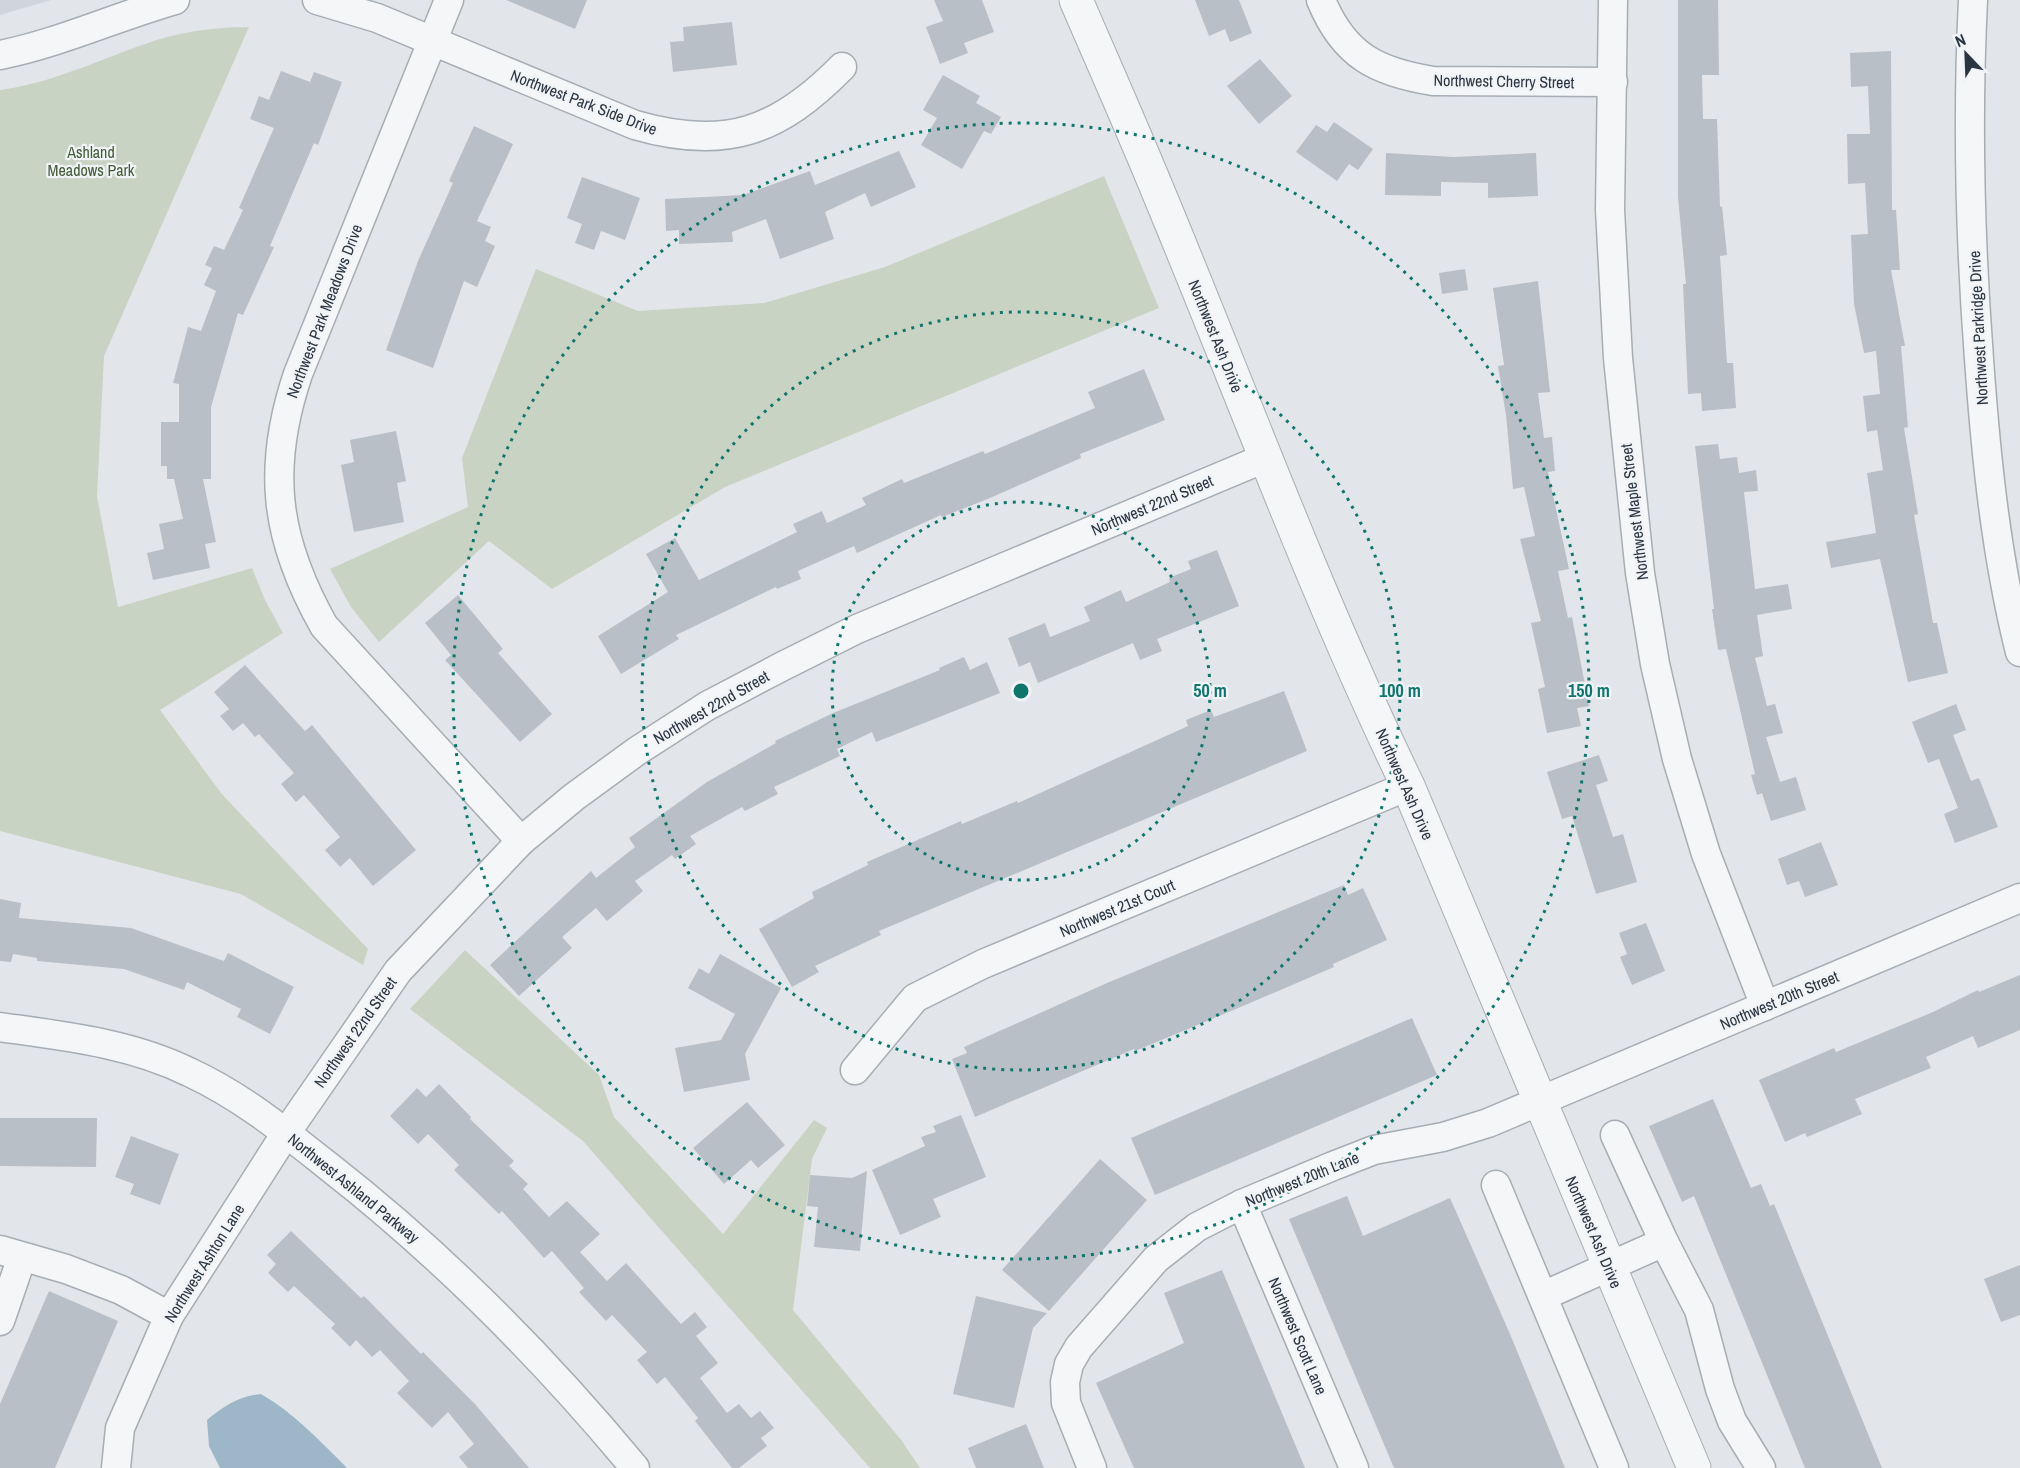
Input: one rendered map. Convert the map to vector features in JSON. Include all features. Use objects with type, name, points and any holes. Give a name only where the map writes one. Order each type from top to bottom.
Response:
[{"type":"street","points":[[0,55],[43,46],[137,10],[175,0]]},
{"type":"street","name":"Northwest Park Side Drive","points":[[317,0],[377,18],[635,124],[667,134],[699,137],[727,135],[758,128],[787,114],[816,94],[842,67]]},
{"type":"street","name":"Northwest Park Meadows Drive","points":[[449,0],[285,412],[278,487],[282,518],[295,566],[307,597],[324,627],[521,841]]},
{"type":"street","name":"Northwest Ash Drive","points":[[1076,0],[1160,196],[1265,458],[1382,732],[1408,786],[1694,1468]]},
{"type":"street","name":"Northwest Cherry Street","points":[[1321,0],[1337,29],[1354,51],[1378,68],[1407,77],[1433,81],[1613,82]]},
{"type":"street","name":"Northwest Maple Street","points":[[1613,0],[1610,210],[1618,358],[1632,507],[1651,641],[1677,759],[1706,854],[1765,1006]]},
{"type":"street","name":"Northwest Parkridge Drive","points":[[1973,0],[1970,173],[1976,313],[1986,449],[1995,526],[2009,608],[2020,652]]},
{"type":"street","name":"Northwest 22nd Street","points":[[286,1133],[398,971],[521,841],[574,797],[637,751],[707,706],[857,629],[1265,458]]},
{"type":"street","name":"Northwest 21st Court","points":[[855,1070],[915,998],[983,964],[1408,786]]},
{"type":"street","name":"Northwest 20th Street","points":[[1539,1101],[2020,898]]},
{"type":"street","name":"Northwest Ashland Parkway","points":[[0,1028],[87,1039],[188,1071],[236,1096],[398,1221],[490,1308],[572,1394],[635,1468]]},
{"type":"street","name":"Northwest 20th Lane","points":[[1092,1468],[1072,1424],[1066,1403],[1065,1382],[1070,1364],[1079,1347],[1156,1258],[1197,1227],[1242,1204],[1374,1149],[1443,1137],[1488,1123],[1539,1101]]},
{"type":"street","name":"Northwest Ashton Lane","points":[[116,1468],[120,1428],[169,1316],[286,1133]]},
{"type":"street","points":[[1615,1135],[1664,1242],[1699,1310],[1720,1389],[1732,1421],[1761,1468]]},
{"type":"street","points":[[1496,1185],[1614,1468]]},
{"type":"street","name":"Northwest Scott Lane","points":[[1242,1204],[1354,1468]]},
{"type":"street","points":[[1543,1296],[1664,1242]]},
{"type":"street","points":[[0,1321],[11,1254],[66,1269],[110,1286],[169,1316]]},
{"type":"shaded area","points":[[0,0],[51,0],[0,15]]},
{"type":"green space","name":"Ashland Meadows Park","points":[[249,27],[104,356],[97,496],[118,607],[252,568],[265,600],[283,633],[160,710],[221,793],[368,949],[363,965],[241,894],[0,831],[0,90],[56,77],[170,36],[209,29]]},
{"type":"green space","points":[[1104,176],[1159,308],[725,487],[552,589],[489,541],[379,642],[351,607],[330,569],[468,507],[462,458],[536,269],[638,311],[764,303],[885,267]]},
{"type":"green space","points":[[465,950],[599,1075],[614,1117],[723,1234],[814,1120],[827,1128],[812,1159],[793,1310],[902,1441],[920,1468],[870,1468],[583,1141],[410,1009]]},
{"type":"water","points":[[261,1394],[296,1419],[347,1468],[220,1468],[209,1446],[207,1420],[232,1402]]},
{"type":"building","points":[[506,0],[587,0],[575,29]]},
{"type":"building","points":[[934,0],[982,0],[994,32],[964,43],[968,53],[940,64],[926,27],[943,21]]},
{"type":"building","points":[[1195,0],[1239,0],[1252,33],[1230,42],[1225,29],[1209,36]]},
{"type":"building","points":[[1678,0],[1718,0],[1719,75],[1702,75],[1703,119],[1717,119],[1720,207],[1722,206],[1727,255],[1720,256],[1727,363],[1733,363],[1736,408],[1702,411],[1701,393],[1688,394],[1683,284],[1686,284],[1678,197]]},
{"type":"building","points":[[732,22],[737,65],[673,72],[670,42],[684,41],[683,27]]},
{"type":"building","points":[[1891,51],[1892,210],[1896,210],[1900,270],[1891,270],[1905,346],[1901,346],[1908,427],[1904,428],[1918,514],[1914,515],[1933,623],[1937,623],[1948,673],[1908,682],[1880,559],[1831,568],[1826,542],[1876,533],[1867,473],[1883,470],[1877,430],[1867,432],[1863,396],[1880,394],[1876,351],[1864,353],[1854,304],[1851,235],[1868,234],[1865,183],[1848,184],[1847,134],[1870,134],[1868,86],[1851,87],[1850,53]]},
{"type":"building","points":[[1260,59],[1292,96],[1259,124],[1227,86]]},
{"type":"building","points":[[281,71],[310,82],[314,72],[342,82],[318,145],[314,143],[270,246],[274,247],[243,315],[238,313],[211,407],[211,479],[203,479],[216,542],[205,544],[210,568],[153,580],[147,553],[164,549],[159,524],[183,519],[174,479],[167,479],[167,466],[161,466],[161,422],[179,422],[179,384],[173,383],[188,327],[201,331],[216,291],[204,285],[212,268],[205,265],[214,246],[224,250],[243,210],[239,208],[274,128],[250,119],[259,96],[269,100]]},
{"type":"building","points":[[943,75],[980,96],[976,103],[1001,117],[991,134],[984,131],[962,169],[921,145],[937,118],[923,110]]},
{"type":"building","points":[[1334,122],[1373,149],[1358,170],[1349,164],[1337,181],[1296,152],[1316,125],[1327,132]]},
{"type":"building","points":[[474,126],[513,144],[477,221],[491,227],[485,241],[495,246],[477,287],[464,281],[433,368],[386,350],[418,261],[453,183],[449,181]]},
{"type":"building","points":[[899,151],[916,187],[871,207],[865,193],[825,212],[834,239],[780,259],[766,219],[732,232],[733,242],[679,244],[679,230],[666,231],[665,199],[743,195],[810,171],[815,185]]},
{"type":"building","points":[[1386,153],[1454,157],[1536,153],[1538,196],[1488,198],[1488,183],[1441,182],[1441,196],[1385,195]]},
{"type":"building","points":[[582,177],[640,198],[625,240],[601,231],[594,250],[575,243],[582,224],[567,218]]},
{"type":"building","points":[[1465,269],[1468,290],[1442,294],[1439,273]]},
{"type":"building","points":[[1538,281],[1550,392],[1538,393],[1544,438],[1552,437],[1555,471],[1548,472],[1569,569],[1558,571],[1568,618],[1572,617],[1589,706],[1577,708],[1581,726],[1547,733],[1538,689],[1545,687],[1531,623],[1541,621],[1520,539],[1535,536],[1524,487],[1513,489],[1506,415],[1498,366],[1504,365],[1493,288]]},
{"type":"building","points":[[1144,369],[1165,420],[1080,454],[1081,458],[990,498],[942,517],[941,515],[857,553],[854,546],[798,571],[801,579],[777,589],[776,587],[676,635],[679,639],[621,674],[598,636],[668,592],[646,554],[675,538],[699,580],[797,532],[793,524],[822,511],[827,523],[866,505],[862,498],[902,479],[904,483],[983,451],[985,454],[1095,408],[1088,392]]},
{"type":"building","points":[[396,431],[406,481],[397,483],[404,522],[354,532],[341,465],[354,462],[350,440]]},
{"type":"building","points":[[1718,444],[1720,459],[1737,457],[1739,473],[1756,470],[1758,491],[1744,492],[1755,589],[1788,584],[1792,609],[1757,615],[1763,656],[1755,658],[1767,706],[1775,704],[1783,733],[1766,737],[1780,782],[1796,777],[1806,810],[1771,821],[1762,793],[1757,795],[1751,775],[1755,774],[1726,649],[1718,650],[1712,609],[1714,609],[1695,446]]},
{"type":"building","points":[[1217,550],[1239,606],[1157,639],[1162,651],[1140,660],[1133,643],[1038,683],[1030,662],[1019,667],[1008,638],[1045,623],[1050,637],[1090,621],[1084,607],[1121,590],[1126,602],[1170,582],[1169,578],[1191,569],[1188,561]]},
{"type":"building","points":[[458,595],[503,649],[498,653],[552,714],[520,742],[445,660],[451,655],[425,623]]},
{"type":"building","points":[[964,657],[970,670],[987,662],[1000,693],[876,742],[872,732],[837,749],[840,756],[774,787],[778,794],[745,811],[742,807],[690,836],[696,844],[675,859],[672,855],[635,881],[643,891],[607,921],[596,908],[562,937],[572,948],[519,996],[490,965],[591,871],[596,878],[635,847],[629,838],[707,782],[776,743],[775,741],[833,713],[940,670],[939,668]]},
{"type":"building","points":[[245,665],[305,731],[312,725],[416,850],[373,886],[350,858],[340,867],[325,850],[340,837],[304,795],[296,802],[281,784],[294,773],[259,734],[255,737],[243,723],[233,731],[220,716],[229,709],[214,692]]},
{"type":"building","points":[[1284,691],[1307,751],[879,931],[881,935],[815,966],[819,972],[792,987],[759,929],[814,898],[812,892],[868,865],[867,862],[961,821],[962,824],[1017,801],[1018,803],[1188,726],[1186,720],[1211,710],[1214,717]]},
{"type":"building","points":[[1956,704],[1966,730],[1953,735],[1971,781],[1979,778],[1998,827],[1955,843],[1944,814],[1958,808],[1939,759],[1928,763],[1912,722]]},
{"type":"building","points":[[1599,755],[1608,781],[1596,785],[1613,837],[1623,834],[1637,882],[1596,894],[1572,816],[1562,819],[1547,772]]},
{"type":"building","points":[[1821,842],[1838,885],[1805,897],[1799,881],[1787,885],[1778,859]]},
{"type":"building","points":[[1344,885],[1348,895],[1363,888],[1387,940],[1333,964],[1334,967],[975,1117],[952,1059],[967,1053],[964,1047],[1107,983]]},
{"type":"building","points":[[0,899],[21,903],[19,918],[131,928],[224,961],[228,953],[294,987],[270,1034],[237,1017],[241,1009],[187,982],[184,990],[124,969],[37,961],[37,958],[13,954],[11,962],[0,961]]},
{"type":"building","points":[[1646,923],[1665,971],[1632,985],[1620,957],[1627,954],[1619,933]]},
{"type":"building","points":[[720,954],[781,988],[745,1054],[750,1080],[684,1092],[675,1048],[721,1040],[735,1014],[688,988],[699,968],[709,974]]},
{"type":"building","points":[[2020,975],[2020,1030],[1978,1048],[1973,1036],[1926,1057],[1931,1068],[1855,1099],[1862,1114],[1807,1137],[1805,1133],[1785,1142],[1759,1080],[1834,1048],[1836,1052],[1933,1012],[1978,990],[1979,992]]},
{"type":"building","points":[[1412,1018],[1437,1075],[1155,1195],[1131,1138]]},
{"type":"building","points":[[439,1084],[471,1117],[470,1119],[514,1161],[509,1166],[528,1184],[523,1189],[549,1217],[567,1201],[600,1234],[580,1252],[607,1281],[626,1263],[681,1324],[695,1312],[707,1327],[696,1336],[718,1363],[700,1378],[727,1413],[739,1404],[751,1418],[760,1411],[774,1428],[761,1438],[767,1446],[739,1468],[732,1468],[695,1421],[698,1418],[665,1377],[657,1384],[637,1360],[647,1352],[612,1315],[606,1321],[579,1292],[584,1288],[552,1251],[544,1258],[502,1211],[499,1214],[454,1170],[459,1165],[428,1134],[418,1144],[390,1116],[417,1088],[426,1097]]},
{"type":"building","points":[[1713,1099],[1751,1188],[1761,1184],[1770,1206],[1774,1204],[1882,1468],[1805,1468],[1694,1196],[1682,1202],[1649,1126]]},
{"type":"building","points":[[747,1102],[785,1145],[758,1168],[751,1160],[724,1184],[693,1148]]},
{"type":"building","points":[[961,1115],[986,1177],[933,1199],[941,1217],[900,1235],[872,1170],[925,1146],[921,1137],[936,1132],[933,1126]]},
{"type":"building","points":[[0,1118],[97,1118],[96,1167],[0,1166]]},
{"type":"building","points":[[131,1136],[179,1154],[160,1205],[130,1194],[134,1184],[115,1177]]},
{"type":"building","points":[[1100,1159],[1147,1200],[1049,1311],[1002,1270]]},
{"type":"building","points":[[867,1171],[860,1251],[814,1247],[818,1207],[807,1206],[810,1175],[852,1178]]},
{"type":"building","points":[[1347,1196],[1363,1236],[1450,1198],[1510,1334],[1565,1468],[1394,1468],[1289,1219]]},
{"type":"building","points":[[291,1231],[361,1298],[364,1296],[421,1354],[423,1352],[475,1404],[529,1468],[468,1468],[459,1457],[474,1444],[448,1412],[432,1428],[397,1393],[409,1381],[380,1350],[372,1357],[356,1340],[350,1347],[331,1328],[335,1324],[294,1286],[288,1292],[268,1273],[276,1264],[267,1255]]},
{"type":"building","points":[[2020,1265],[2020,1315],[2001,1322],[1984,1279]]},
{"type":"building","points":[[1222,1270],[1305,1468],[1134,1468],[1096,1383],[1184,1343],[1164,1293]]},
{"type":"building","points":[[49,1291],[118,1321],[55,1468],[0,1468],[0,1404]]},
{"type":"building","points":[[976,1296],[1047,1313],[1033,1328],[1014,1408],[953,1394]]},
{"type":"building","points":[[1026,1424],[1044,1468],[976,1468],[968,1448]]}]
